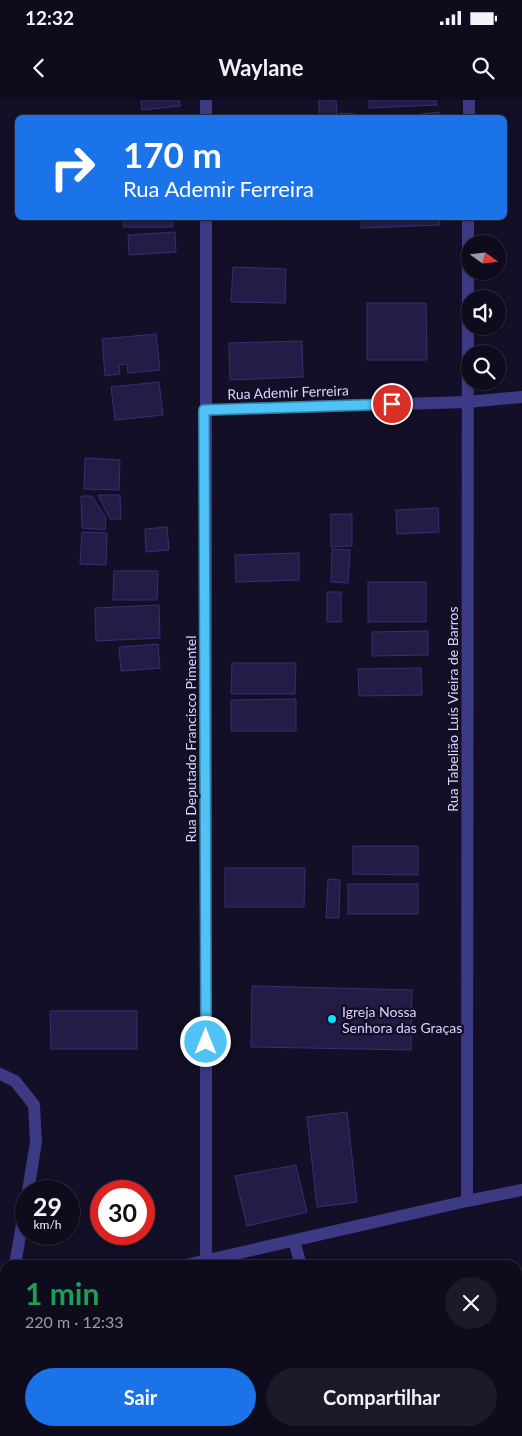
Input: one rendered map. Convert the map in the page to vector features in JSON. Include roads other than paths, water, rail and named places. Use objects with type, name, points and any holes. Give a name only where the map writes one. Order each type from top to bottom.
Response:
[{"type":"street","points":[[206,100],[206,115]]},
{"type":"street","points":[[469,100],[469,115]]},
{"type":"street","name":"Rua Deputado Francisco Pimentel","points":[[206,220],[204,410],[206,1260]]},
{"type":"street","name":"Rua Tabelião Luís Vieira de Barros","points":[[467,1201],[468,220]]},
{"type":"street","name":"Rua Ademir Ferreira","points":[[204,410],[467,402],[522,397]]},
{"type":"street","points":[[0,1074],[15,1082],[34,1105],[36,1142],[30,1180]]},
{"type":"street","points":[[206,1260],[522,1190]]},
{"type":"street","points":[[294,1241],[300,1260]]},
{"type":"street","points":[[17,1260],[19,1245]]},
{"type":"place","name":"Igreja Nossa Senhora das Graças","points":[[332,1019]]}]
